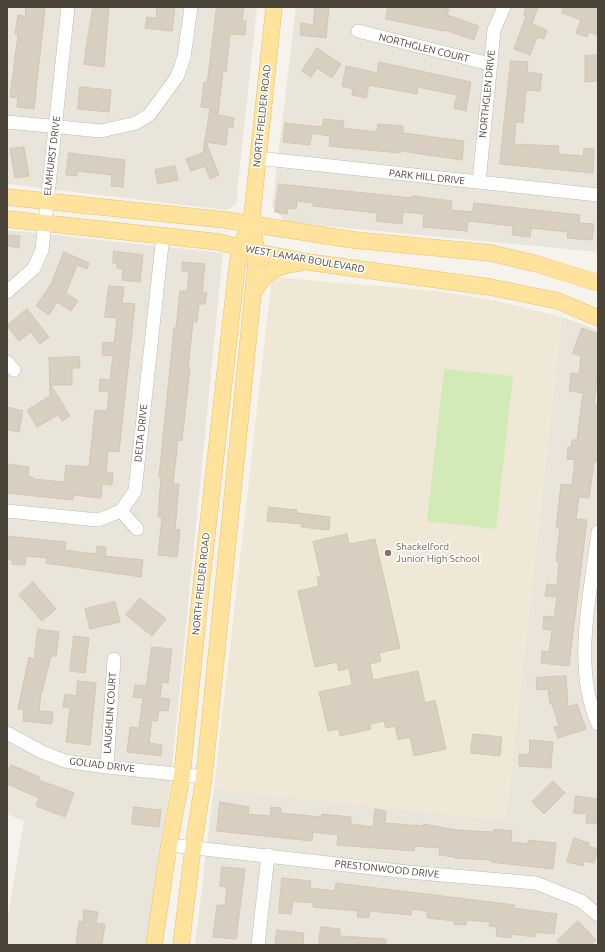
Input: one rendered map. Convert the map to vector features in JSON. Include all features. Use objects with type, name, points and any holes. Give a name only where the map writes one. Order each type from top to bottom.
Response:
[{"type":"main road","name":"NORTH FIELDER ROAD","points":[[181,945],[193,848],[204,777],[253,293],[257,252],[251,225],[274,7]]},
{"type":"main road","points":[[7,197],[226,220],[354,240],[492,253],[537,264],[598,283]]},
{"type":"main road","name":"WEST LAMAR BOULEVARD","points":[[7,219],[219,242],[257,252],[308,262],[490,287],[558,301],[598,318]]},
{"type":"main road","name":"NORTH FIELDER ROAD","points":[[154,945],[169,845],[182,775],[208,521],[240,247],[251,225]]},
{"type":"main road","points":[[253,293],[259,282],[276,267],[308,262]]},
{"type":"main road","points":[[208,521],[230,524]]},
{"type":"street","name":"ELMHURST DRIVE","points":[[7,292],[34,268],[42,250],[68,7]]},
{"type":"street","points":[[7,122],[56,128],[101,131],[136,123],[149,115],[177,77],[184,57],[191,7]]},
{"type":"street","name":"NORTHGLEN DRIVE","points":[[479,182],[494,30],[504,7]]},
{"type":"street","name":"NORTHGLEN COURT","points":[[358,31],[490,64]]},
{"type":"street","name":"PARK HILL DRIVE","points":[[257,158],[598,195]]},
{"type":"street","name":"DELTA DRIVE","points":[[121,511],[134,491],[163,236]]},
{"type":"street","points":[[7,510],[98,520],[121,511],[136,529]]},
{"type":"street","points":[[598,532],[584,665],[585,681],[598,724]]},
{"type":"street","name":"LAUGHLIN COURT","points":[[107,767],[114,659]]},
{"type":"street","name":"GOLIAD DRIVE","points":[[7,733],[42,752],[65,761],[204,777]]},
{"type":"street","name":"PRESTONWOOD DRIVE","points":[[169,845],[408,872],[536,883],[564,892],[581,901],[598,914]]},
{"type":"street","points":[[258,945],[268,855]]},
{"type":"shaded area","points":[[7,7],[257,7],[236,204],[227,210],[7,184]]},
{"type":"shaded area","points":[[296,7],[598,7],[598,252],[285,222],[272,206]]},
{"type":"shaded area","points":[[7,230],[223,253],[170,787],[160,845],[148,945],[7,945],[7,921],[24,821],[7,814]]},
{"type":"shaded area","name":"Shackelford Junior High School","points":[[272,277],[437,291],[502,302],[562,317],[506,820],[214,788]]},
{"type":"shaded area","points":[[562,317],[598,330],[598,945],[195,945],[214,788],[506,820]]},
{"type":"green space","points":[[444,369],[513,376],[496,529],[427,521]]},
{"type":"building","points":[[26,7],[45,9],[34,109],[17,107],[18,98],[10,97],[18,35],[15,34],[18,15],[25,16]]},
{"type":"building","points":[[93,7],[109,7],[104,67],[84,64]]},
{"type":"building","points":[[157,7],[175,7],[172,31],[145,28],[147,17],[156,18]]},
{"type":"building","points":[[217,7],[244,7],[242,21],[246,21],[245,35],[230,34],[226,72],[223,71],[218,115],[234,118],[233,128],[228,127],[226,145],[206,142],[219,175],[210,179],[205,166],[191,171],[186,159],[203,153],[210,108],[201,107],[204,82],[207,82]]},
{"type":"building","points":[[315,7],[329,7],[326,38],[300,35],[301,23],[313,25]]},
{"type":"building","points":[[388,7],[437,7],[449,9],[447,15],[479,26],[474,40],[445,30],[386,19]]},
{"type":"building","points":[[526,7],[538,7],[532,24],[547,30],[544,39],[537,37],[530,55],[514,49],[526,16],[524,15]]},
{"type":"building","points":[[564,7],[598,8],[598,36],[589,32],[587,37],[576,33],[581,20],[562,13]]},
{"type":"building","points":[[317,48],[341,64],[332,78],[317,68],[311,77],[302,71]]},
{"type":"building","points":[[598,55],[598,81],[585,82],[585,56]]},
{"type":"building","points":[[511,61],[528,62],[527,72],[542,74],[540,91],[526,90],[523,123],[516,122],[514,144],[559,146],[558,154],[583,156],[584,148],[594,149],[593,173],[500,164]]},
{"type":"building","points":[[379,62],[471,82],[466,111],[454,108],[457,95],[418,87],[417,94],[369,85],[366,98],[352,95],[353,89],[342,86],[346,66],[377,73]]},
{"type":"building","points":[[80,87],[111,90],[109,112],[78,109]]},
{"type":"building","points":[[324,119],[344,121],[343,128],[377,132],[378,124],[403,126],[403,133],[464,141],[462,160],[401,151],[400,153],[329,146],[330,136],[312,133],[310,145],[283,142],[285,123],[322,127]]},
{"type":"building","points":[[24,147],[29,176],[15,178],[10,149]]},
{"type":"building","points":[[69,153],[125,160],[123,187],[111,186],[112,175],[77,171],[77,176],[66,175]]},
{"type":"building","points":[[175,166],[178,180],[158,184],[155,170]]},
{"type":"building","points":[[279,184],[452,201],[451,210],[473,212],[474,203],[580,215],[579,223],[594,224],[592,240],[567,238],[568,232],[531,228],[530,237],[512,235],[513,226],[468,221],[467,231],[423,227],[424,214],[403,212],[402,224],[376,221],[377,213],[313,206],[313,203],[297,201],[296,209],[288,208],[287,214],[275,212]]},
{"type":"building","points":[[7,235],[20,236],[19,248],[7,246]]},
{"type":"building","points":[[114,251],[143,255],[140,282],[122,280],[123,269],[117,268],[117,263],[113,263]]},
{"type":"building","points":[[64,252],[89,263],[87,269],[77,265],[66,293],[78,301],[71,311],[57,302],[49,315],[36,306],[51,284]]},
{"type":"building","points":[[183,262],[205,264],[202,293],[207,293],[205,304],[199,304],[197,322],[193,322],[188,367],[190,368],[182,441],[178,440],[173,484],[179,484],[175,529],[180,530],[177,557],[158,555],[162,517],[158,517],[161,477],[159,477],[174,328],[176,328],[180,291],[187,291],[189,272],[182,271]]},
{"type":"building","points":[[109,286],[124,287],[122,303],[135,304],[119,452],[108,451],[106,472],[113,473],[112,485],[102,484],[101,498],[73,495],[73,500],[7,493],[7,464],[29,467],[28,476],[33,477],[33,479],[64,482],[66,465],[89,467],[95,410],[107,411],[109,392],[99,391],[100,379],[110,380],[113,356],[102,355],[103,342],[114,343],[117,318],[105,317]]},
{"type":"building","points":[[27,309],[49,337],[40,344],[31,332],[19,341],[7,326]]},
{"type":"building","points":[[582,328],[598,334],[598,371],[594,404],[598,404],[598,445],[589,498],[579,497],[576,519],[587,520],[569,666],[541,663],[542,651],[549,652],[552,630],[543,629],[544,616],[554,617],[557,597],[545,596],[547,584],[557,585],[559,562],[556,561],[560,528],[556,528],[561,484],[572,485],[575,460],[567,459],[568,447],[571,447],[572,440],[577,440],[583,393],[569,391],[571,373],[579,374],[581,356],[573,353]]},
{"type":"building","points":[[79,357],[80,368],[72,368],[72,385],[51,385],[70,416],[62,421],[58,415],[37,427],[27,410],[50,396],[49,358]]},
{"type":"building","points":[[7,407],[23,411],[19,432],[7,430]]},
{"type":"building","points":[[269,507],[297,510],[297,513],[330,517],[329,530],[301,527],[302,524],[267,521]]},
{"type":"building","points":[[347,534],[349,544],[375,539],[400,648],[379,653],[381,661],[370,664],[373,680],[418,671],[425,703],[435,700],[446,749],[414,756],[410,737],[398,740],[395,726],[386,728],[384,721],[370,724],[371,729],[340,736],[338,729],[328,731],[319,692],[352,685],[349,668],[339,671],[337,662],[315,667],[298,591],[319,586],[317,577],[321,577],[313,542]]},
{"type":"building","points":[[7,536],[66,542],[65,550],[96,554],[97,546],[106,547],[105,556],[143,560],[141,577],[46,563],[47,558],[26,556],[25,565],[12,564],[12,560],[7,559]]},
{"type":"building","points":[[33,582],[56,609],[42,621],[19,595]]},
{"type":"building","points":[[140,598],[166,619],[152,636],[126,615]]},
{"type":"building","points":[[115,602],[120,622],[90,629],[85,609]]},
{"type":"building","points":[[38,629],[59,632],[56,656],[51,656],[41,692],[39,711],[53,712],[52,724],[23,721],[24,710],[18,709],[29,657],[34,659]]},
{"type":"building","points":[[74,636],[89,638],[85,673],[70,671]]},
{"type":"building","points":[[152,647],[172,649],[168,683],[162,682],[160,698],[170,699],[168,711],[159,710],[157,721],[152,720],[149,743],[162,745],[161,756],[127,752],[130,727],[139,728],[143,698],[133,697],[135,685],[146,686]]},
{"type":"building","points":[[566,676],[568,707],[577,704],[586,729],[558,738],[554,727],[559,726],[552,704],[550,704],[548,689],[537,690],[536,678]]},
{"type":"building","points":[[78,681],[96,683],[90,745],[66,742],[70,708],[63,707],[65,694],[76,696]]},
{"type":"building","points":[[473,734],[502,737],[500,756],[471,753]]},
{"type":"building","points":[[530,740],[553,742],[551,768],[519,766],[519,754],[529,755]]},
{"type":"building","points":[[11,765],[40,777],[39,780],[74,793],[65,817],[36,806],[39,798],[7,784],[7,775]]},
{"type":"building","points":[[553,781],[565,793],[544,814],[532,802]]},
{"type":"building","points":[[576,796],[598,799],[597,824],[586,823],[587,814],[574,813]]},
{"type":"building","points":[[220,802],[249,807],[248,814],[270,816],[271,807],[281,808],[281,813],[321,817],[322,814],[351,817],[351,824],[373,827],[375,809],[386,811],[385,823],[423,826],[423,824],[457,830],[494,832],[494,829],[512,831],[511,842],[528,844],[528,840],[556,843],[553,869],[491,862],[491,860],[454,858],[455,857],[439,855],[440,848],[415,846],[414,851],[337,845],[338,835],[313,832],[312,841],[217,831]]},
{"type":"building","points":[[134,807],[161,810],[159,827],[132,824]]},
{"type":"building","points":[[574,838],[589,843],[588,846],[598,849],[594,863],[584,861],[583,866],[567,862]]},
{"type":"building","points":[[222,867],[245,869],[236,939],[213,937],[217,905],[225,905],[227,887],[220,886]]},
{"type":"building","points":[[282,878],[311,881],[310,888],[335,891],[336,883],[515,905],[514,908],[557,914],[554,934],[536,932],[535,937],[511,934],[511,938],[496,936],[497,927],[489,926],[490,922],[467,920],[466,925],[454,924],[455,921],[427,918],[427,911],[412,909],[411,915],[370,911],[369,918],[357,917],[358,911],[313,907],[313,903],[293,901],[291,914],[279,913]]},
{"type":"building","points":[[84,910],[98,912],[96,923],[105,924],[102,945],[76,945],[79,921],[83,922]]},
{"type":"building","points":[[578,921],[596,940],[590,945],[561,945],[557,941]]},
{"type":"building","points":[[321,927],[340,929],[340,936],[386,939],[386,945],[319,945]]},
{"type":"building","points":[[277,930],[304,933],[303,945],[275,945]]},
{"type":"place","name":"Shackelford Junior High School","points":[[388,553]]}]
